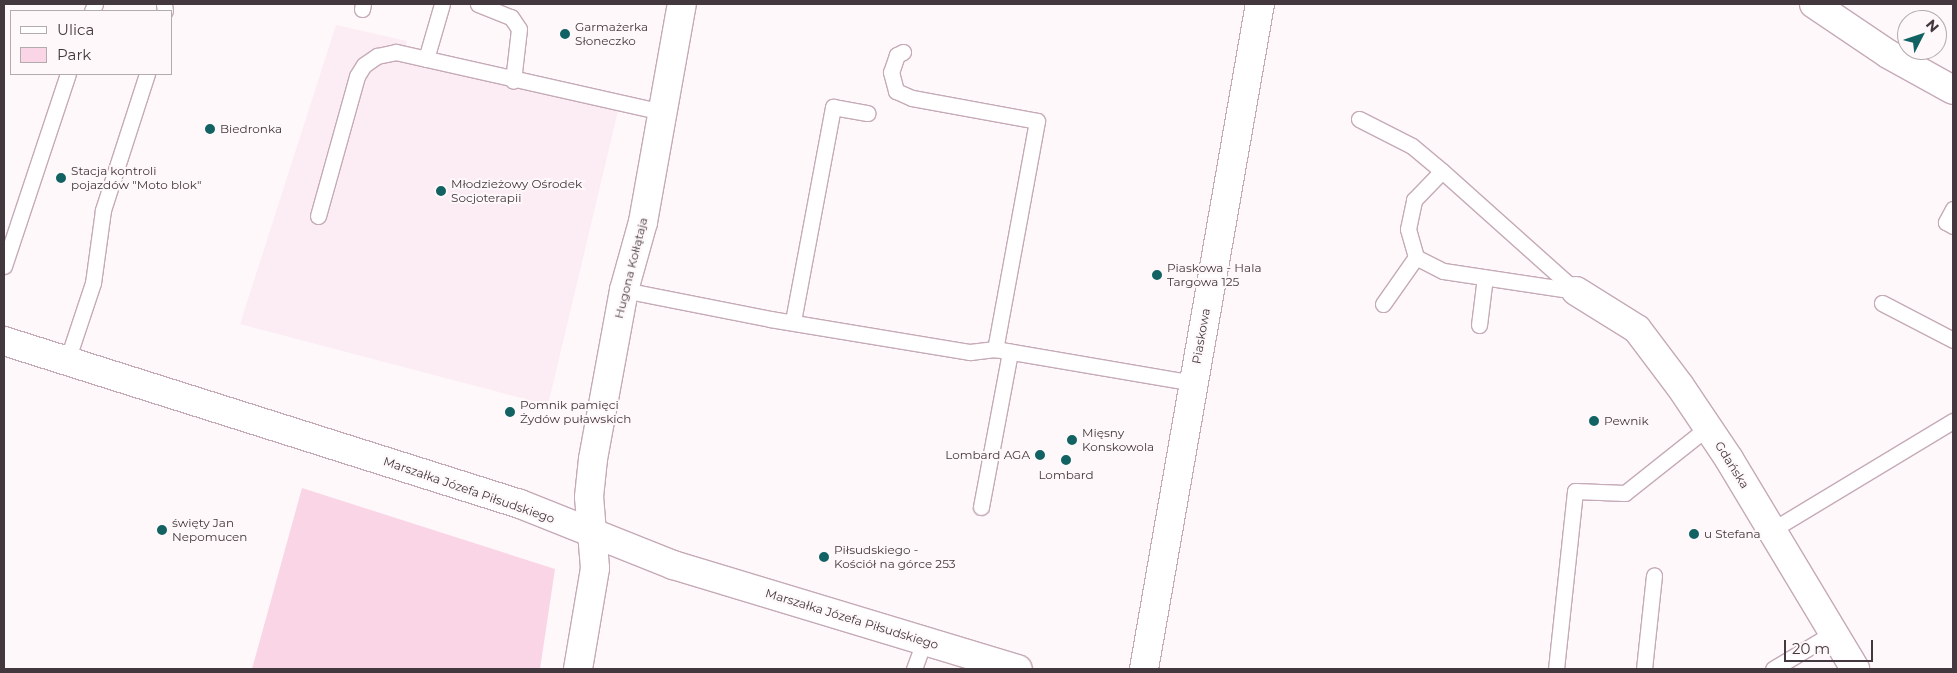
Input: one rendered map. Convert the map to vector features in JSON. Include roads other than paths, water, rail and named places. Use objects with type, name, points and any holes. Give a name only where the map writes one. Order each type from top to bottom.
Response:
[{"type":"main road","name":"Hugona Kołłątaja","points":[[578,669],[596,568],[589,497],[593,459],[624,290],[643,222],[682,4]]},
{"type":"main road","name":"Piaskowa","points":[[1144,669],[1192,383],[1260,4]]},
{"type":"main road","points":[[1814,4],[1888,54],[1953,90]]},
{"type":"main road","name":"Gdańska","points":[[1576,291],[1638,329],[1708,426],[1855,669]]},
{"type":"main road","name":"Marszałka Józefa Piłsudskiego","points":[[4,341],[520,504],[673,565],[1018,669]]},
{"type":"lane","points":[[426,60],[442,4]]},
{"type":"lane","points":[[478,4],[511,17],[519,29],[513,81]]},
{"type":"lane","points":[[318,216],[357,76],[364,65],[377,56],[396,52],[513,81],[662,112]]},
{"type":"lane","points":[[903,52],[897,56],[891,72],[896,91],[912,98],[1036,121],[981,506]]},
{"type":"lane","points":[[4,266],[68,75]]},
{"type":"lane","points":[[68,361],[93,283],[103,210],[147,75]]},
{"type":"lane","points":[[793,321],[833,107],[867,113]]},
{"type":"lane","points":[[1359,119],[1412,146],[1576,291]]},
{"type":"lane","points":[[1442,171],[1414,200],[1408,229],[1416,257],[1443,271],[1576,291]]},
{"type":"lane","points":[[1953,208],[1946,222],[1953,226]]},
{"type":"lane","points":[[1383,304],[1416,257]]},
{"type":"lane","points":[[1479,324],[1486,277]]},
{"type":"lane","points":[[624,290],[970,352],[1003,351],[1192,383]]},
{"type":"lane","points":[[1882,303],[1953,340]]},
{"type":"lane","points":[[1772,530],[1953,421]]},
{"type":"lane","points":[[1556,669],[1575,490],[1625,493],[1708,426]]},
{"type":"lane","points":[[1644,669],[1654,576]]},
{"type":"lane","points":[[1773,669],[1833,633]]},
{"type":"lane","points":[[914,669],[924,640]]},
{"type":"place","name":"Garmażerka Słoneczko","points":[[565,34]]},
{"type":"place","name":"Biedronka","points":[[210,129]]},
{"type":"place","name":"Stacja kontroli pojazdów \"Moto blok\"","points":[[61,178]]},
{"type":"place","name":"Młodzieżowy Ośrodek Socjoterapii","points":[[441,191]]},
{"type":"place","name":"Piaskowa - Hala Targowa 125","points":[[1157,275]]},
{"type":"place","name":"Pomnik pamięci Żydów puławskich","points":[[510,412]]},
{"type":"place","name":"Pewnik","points":[[1594,421]]},
{"type":"place","name":"Mięsny Konskowola","points":[[1072,440]]},
{"type":"place","name":"Lombard AGA","points":[[1040,455]]},
{"type":"place","name":"Lombard","points":[[1066,460]]},
{"type":"place","name":"święty Jan Nepomucen","points":[[162,530]]},
{"type":"place","name":"u Stefana","points":[[1694,534]]},
{"type":"place","name":"Piłsudskiego - Kościół na górce 253","points":[[824,557]]}]
